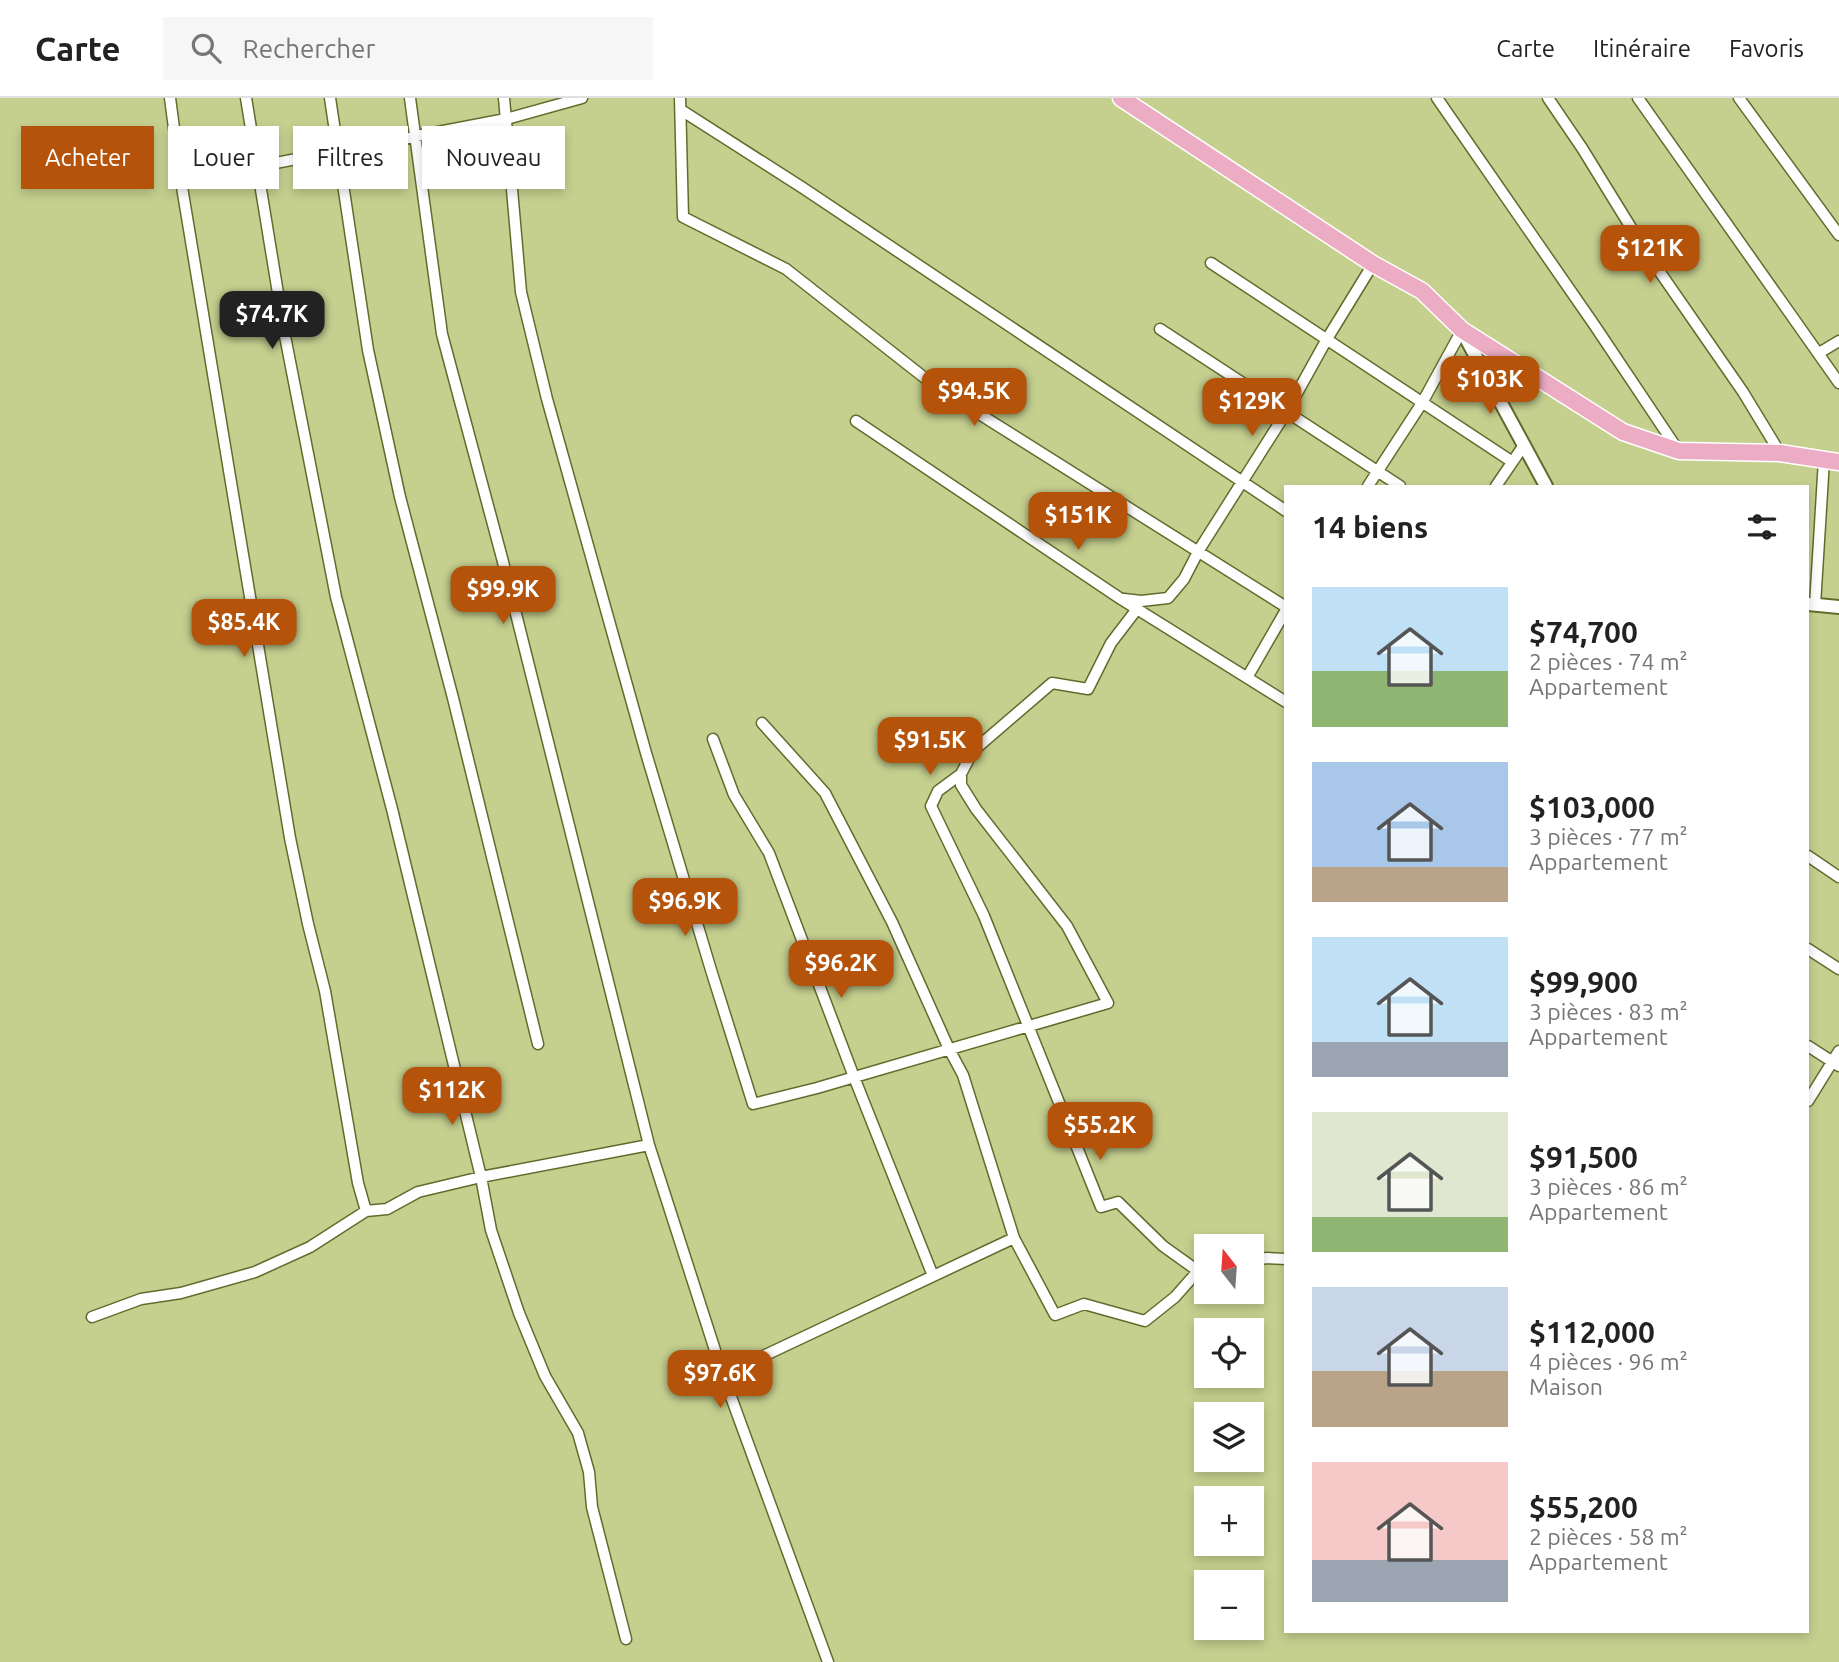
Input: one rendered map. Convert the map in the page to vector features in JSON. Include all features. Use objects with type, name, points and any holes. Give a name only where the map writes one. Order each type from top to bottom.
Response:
[{"type":"highway","points":[[1121,98],[1373,264],[1422,291],[1462,330],[1623,432],[1679,452],[1780,453],[1832,461]]},
{"type":"street","points":[[170,98],[174,126]]},
{"type":"street","points":[[246,98],[250,126]]},
{"type":"street","points":[[330,98],[334,126]]},
{"type":"street","points":[[410,98],[442,334],[502,558],[649,1145],[723,1374],[828,1662]]},
{"type":"street","points":[[504,98],[521,292],[547,400],[646,753],[753,1104],[1108,1003],[1067,926],[976,809],[961,785],[961,774]]},
{"type":"street","points":[[408,138],[506,119],[582,98]]},
{"type":"street","points":[[680,98],[683,217],[786,269],[935,386],[1199,550],[1284,607]]},
{"type":"street","points":[[1437,98],[1679,452]]},
{"type":"street","points":[[1548,98],[1646,253],[1743,392],[1780,453]]},
{"type":"street","points":[[1638,98],[1839,383]]},
{"type":"street","points":[[1739,98],[1839,234]]},
{"type":"street","points":[[681,110],[803,188],[1284,510]]},
{"type":"street","points":[[182,189],[290,838],[325,991],[356,1170],[366,1211]]},
{"type":"street","points":[[260,189],[285,336],[336,597],[392,809],[481,1177],[491,1230],[519,1313],[545,1376],[578,1433],[589,1472],[592,1507],[626,1639]]},
{"type":"street","points":[[343,189],[368,350],[400,497],[453,698],[538,1044]]},
{"type":"street","points":[[1211,263],[1511,461]]},
{"type":"street","points":[[1121,599],[1141,601],[1168,598],[1184,579],[1373,264]]},
{"type":"street","points":[[1160,329],[1398,485]]},
{"type":"street","points":[[1369,485],[1422,402],[1462,330]]},
{"type":"street","points":[[1462,330],[1545,485]]},
{"type":"street","points":[[1819,353],[1839,341]]},
{"type":"street","points":[[856,421],[1121,599],[1284,701]]},
{"type":"street","points":[[1497,485],[1524,445]]},
{"type":"street","points":[[1832,461],[1812,604],[1839,607]]},
{"type":"street","points":[[1137,609],[1111,643],[1088,689],[1052,683],[973,751],[961,774],[938,791],[931,806],[984,916],[1101,1207],[1118,1202],[1163,1246],[1194,1265]]},
{"type":"street","points":[[1248,676],[1284,612]]},
{"type":"street","points":[[762,723],[825,793],[892,922],[949,1049],[963,1074],[1014,1238],[1055,1315],[1084,1304],[1145,1321],[1194,1278]]},
{"type":"street","points":[[713,739],[734,795],[769,853],[933,1276]]},
{"type":"street","points":[[1809,857],[1839,877]]},
{"type":"street","points":[[1809,950],[1839,969]]},
{"type":"street","points":[[1809,1047],[1836,1064]]},
{"type":"street","points":[[1809,1100],[1836,1064],[1839,1051]]},
{"type":"street","points":[[92,1317],[141,1299],[181,1293],[255,1272],[310,1247],[366,1211],[387,1209],[418,1192],[481,1177],[649,1145]]},
{"type":"street","points":[[723,1374],[1014,1238]]},
{"type":"street","points":[[1264,1259],[1284,1259]]}]
